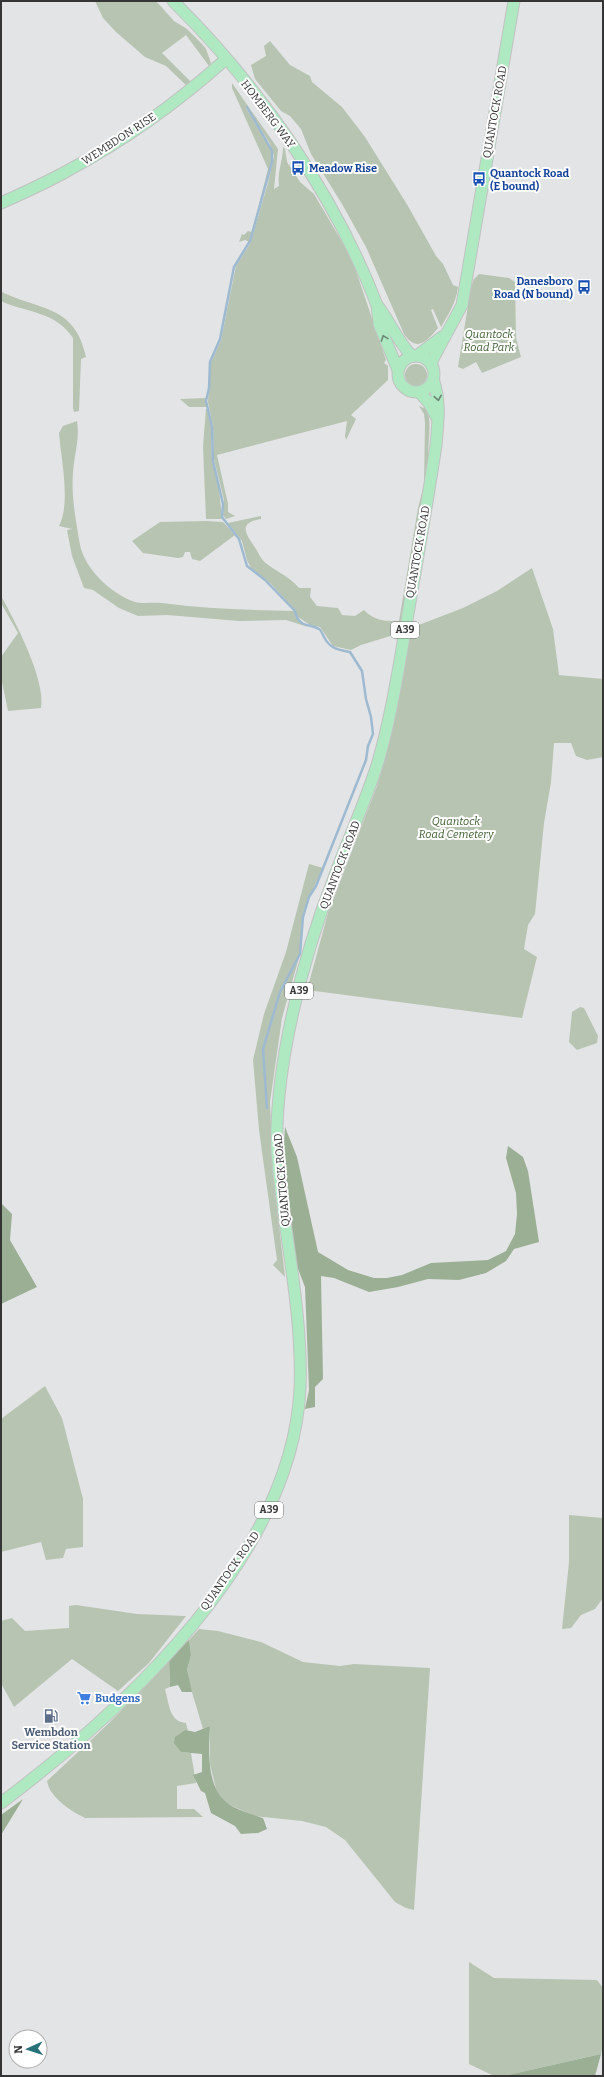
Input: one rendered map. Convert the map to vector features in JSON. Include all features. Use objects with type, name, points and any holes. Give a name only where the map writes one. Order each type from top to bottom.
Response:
[{"type":"main road","name":"HOMBERG WAY","points":[[173,1],[226,59],[268,113],[320,188],[351,243],[378,305],[385,314],[400,342],[415,356]]},
{"type":"main road","name":"QUANTOCK ROAD","points":[[431,364],[445,336],[458,315],[466,287],[514,1]]},
{"type":"main road","name":"WEMBDON RISE","points":[[1,203],[67,171],[119,140],[170,105],[226,59]]},
{"type":"main road","name":"HOMBERG WAY","points":[[378,305],[379,324],[398,370]]},
{"type":"main road","name":"QUANTOCK ROAD","points":[[415,356],[445,336]]},
{"type":"main road","points":[[431,364],[425,357],[415,356],[402,362],[398,370],[402,386],[408,391],[419,392],[430,386],[433,379]]},
{"type":"main road","name":"A39","points":[[431,364],[434,371],[433,379]]},
{"type":"main road","name":"QUANTOCK ROAD","points":[[1,1803],[51,1765],[99,1721],[149,1672],[183,1635],[229,1576],[253,1540],[270,1508],[288,1462],[297,1420],[300,1370],[296,1312],[277,1152],[280,1086],[293,1016],[314,936],[333,879],[368,793],[389,721],[434,459],[439,399],[433,379]]},
{"type":"main road","points":[[419,392],[437,418]]},
{"type":"green space","points":[[95,1],[156,1],[174,21],[187,29],[202,44],[206,49],[211,63],[209,66],[186,35],[162,53],[191,82],[187,86],[166,66],[145,57],[116,32],[103,18]]},
{"type":"green space","points":[[270,41],[290,65],[310,76],[312,82],[342,107],[365,137],[408,206],[436,256],[443,264],[453,285],[458,287],[454,303],[441,327],[433,309],[431,310],[438,328],[426,341],[418,344],[413,343],[404,334],[366,247],[342,204],[311,154],[301,129],[290,116],[281,111],[255,79],[251,65],[266,56],[264,46]]},
{"type":"green space","points":[[232,83],[278,149],[274,189],[279,186],[283,147],[285,149],[287,162],[300,182],[314,194],[352,259],[386,360],[384,363],[388,366],[388,380],[351,415],[356,419],[346,440],[345,436],[347,421],[217,455],[228,504],[228,512],[235,516],[226,519],[223,515],[224,500],[214,459],[213,427],[208,402],[210,365],[221,340],[236,266],[250,244],[268,183],[274,156],[270,144],[247,107],[246,108],[272,152],[272,163],[250,242],[245,240],[239,242],[242,234],[244,235],[248,231],[252,232],[268,169],[232,88]]},
{"type":"green space","name":"Quantock Road Park","points":[[479,274],[509,278],[515,282],[516,338],[521,357],[482,373],[476,362],[463,369],[458,367],[471,287],[474,279]]},
{"type":"green space","points":[[2,292],[54,312],[65,319],[74,328],[81,340],[86,357],[81,359],[79,411],[74,412],[73,408],[73,338],[66,329],[50,318],[3,302],[1,300]]},
{"type":"green space","points":[[416,364],[424,367],[427,375],[424,383],[416,386],[408,383],[405,375],[408,367]]},
{"type":"green space","points":[[206,398],[207,407],[189,407],[180,399]]},
{"type":"green space","points":[[419,406],[427,409],[429,416],[429,464],[400,633],[361,645],[351,650],[333,646],[320,627],[310,625],[298,617],[294,609],[270,583],[252,570],[247,560],[242,541],[228,523],[261,516],[261,519],[253,521],[246,526],[249,539],[265,563],[288,578],[299,588],[311,588],[310,597],[317,606],[338,608],[342,615],[355,616],[364,610],[368,614],[380,620],[399,621],[418,508],[424,485],[425,423],[424,414]]},
{"type":"green space","points":[[206,409],[211,426],[212,460],[219,488],[222,519],[206,519],[203,446]]},
{"type":"green space","points":[[77,421],[78,434],[73,481],[74,509],[83,554],[87,563],[100,580],[117,593],[138,603],[159,603],[228,609],[295,611],[296,617],[308,627],[286,620],[239,621],[167,615],[138,616],[119,608],[93,590],[84,588],[72,556],[67,530],[72,529],[59,526],[63,516],[65,493],[59,433],[63,426]]},
{"type":"green space","points":[[160,522],[223,522],[235,535],[200,561],[192,559],[190,552],[185,552],[183,557],[178,558],[143,553],[132,541]]},
{"type":"green space","name":"Quantock Road Cemetery","points":[[532,568],[553,629],[559,675],[603,679],[603,757],[587,760],[576,756],[571,743],[554,743],[551,782],[544,823],[535,914],[528,925],[524,949],[537,957],[522,1018],[307,990],[328,913],[377,786],[399,699],[411,628],[463,608],[497,591]]},
{"type":"green space","points":[[1,596],[21,635],[34,667],[39,682],[41,708],[8,711],[1,677],[1,657],[18,633],[1,603]]},
{"type":"green space","points":[[309,864],[323,868],[309,897],[303,917],[300,954],[282,1018],[270,1102],[273,1173],[285,1277],[273,1265],[277,1260],[259,1130],[253,1060],[264,1014],[286,952]]},
{"type":"green space","points":[[580,1007],[584,1008],[598,1036],[597,1043],[577,1050],[569,1042],[572,1012]]},
{"type":"green space","points":[[285,1127],[297,1157],[318,1252],[348,1270],[374,1278],[387,1278],[402,1275],[431,1263],[488,1260],[506,1251],[515,1234],[517,1214],[516,1193],[506,1158],[508,1146],[523,1157],[528,1171],[539,1242],[514,1249],[506,1261],[486,1273],[459,1280],[428,1279],[398,1287],[369,1292],[334,1278],[321,1276],[323,1379],[315,1387],[315,1407],[305,1409],[309,1390],[305,1287],[295,1261],[291,1230],[283,1158]]},
{"type":"green space","points":[[1,1203],[12,1214],[10,1240],[37,1287],[1,1304]]},
{"type":"green space","points":[[45,1386],[62,1418],[83,1499],[83,1547],[66,1549],[63,1558],[46,1560],[41,1542],[1,1552],[1,1419]]},
{"type":"green space","points":[[569,1515],[603,1518],[603,1598],[595,1609],[581,1615],[571,1628],[562,1629],[569,1562]]},
{"type":"green space","points":[[76,1605],[137,1614],[186,1616],[149,1663],[118,1691],[72,1659],[14,1707],[1,1683],[1,1621],[12,1618],[25,1631],[69,1628],[69,1606]]},
{"type":"green space","points":[[199,1629],[218,1631],[261,1642],[303,1662],[340,1666],[354,1664],[430,1668],[414,1910],[406,1908],[395,1902],[345,1840],[326,1827],[302,1821],[254,1816],[224,1802],[216,1789],[210,1764],[210,1726],[203,1729],[188,1679],[187,1670],[191,1655],[189,1640]]},
{"type":"green space","points":[[189,1640],[191,1655],[187,1670],[192,1692],[182,1692],[178,1685],[170,1687],[169,1659]]},
{"type":"green space","points":[[169,1659],[170,1687],[165,1689],[173,1715],[180,1722],[186,1723],[188,1731],[185,1730],[181,1752],[191,1753],[196,1783],[177,1786],[177,1809],[194,1809],[203,1817],[85,1818],[74,1812],[52,1793],[47,1781],[107,1725],[162,1669]]},
{"type":"green space","points":[[210,1726],[209,1755],[211,1775],[218,1793],[227,1803],[232,1806],[263,1818],[267,1829],[258,1833],[241,1834],[235,1826],[211,1813],[205,1793],[201,1791],[193,1775],[202,1772],[202,1754],[181,1752],[174,1743],[175,1737],[185,1730],[195,1732]]},
{"type":"green space","points":[[23,1799],[1,1835],[1,1815]]},
{"type":"green space","points":[[469,1962],[494,1978],[597,1980],[603,1988],[603,2044],[601,2054],[504,2076],[494,2076],[469,2064]]},
{"type":"green space","points":[[601,2054],[595,2076],[504,2076]]},
{"type":"waterway","points":[[247,107],[272,151],[272,162],[250,241],[234,267],[220,339],[210,362],[209,388],[206,401],[212,427],[213,461],[223,504],[222,517],[239,539],[247,566],[265,580],[295,611],[299,621],[320,630],[326,641],[332,646],[339,650],[350,652],[362,671],[373,734],[368,746],[366,760],[316,886],[309,897],[303,917],[300,954],[280,992],[263,1049],[267,1108]]},
{"type":"place","name":"Meadow Rise","points":[[298,168]]},
{"type":"place","name":"Quantock Road (E bound)","points":[[479,179]]},
{"type":"place","name":"Danesboro Road (N bound)","points":[[584,287]]},
{"type":"place","name":"Budgens","points":[[84,1698]]},
{"type":"place","name":"Wembdon Service Station","points":[[51,1716]]}]
